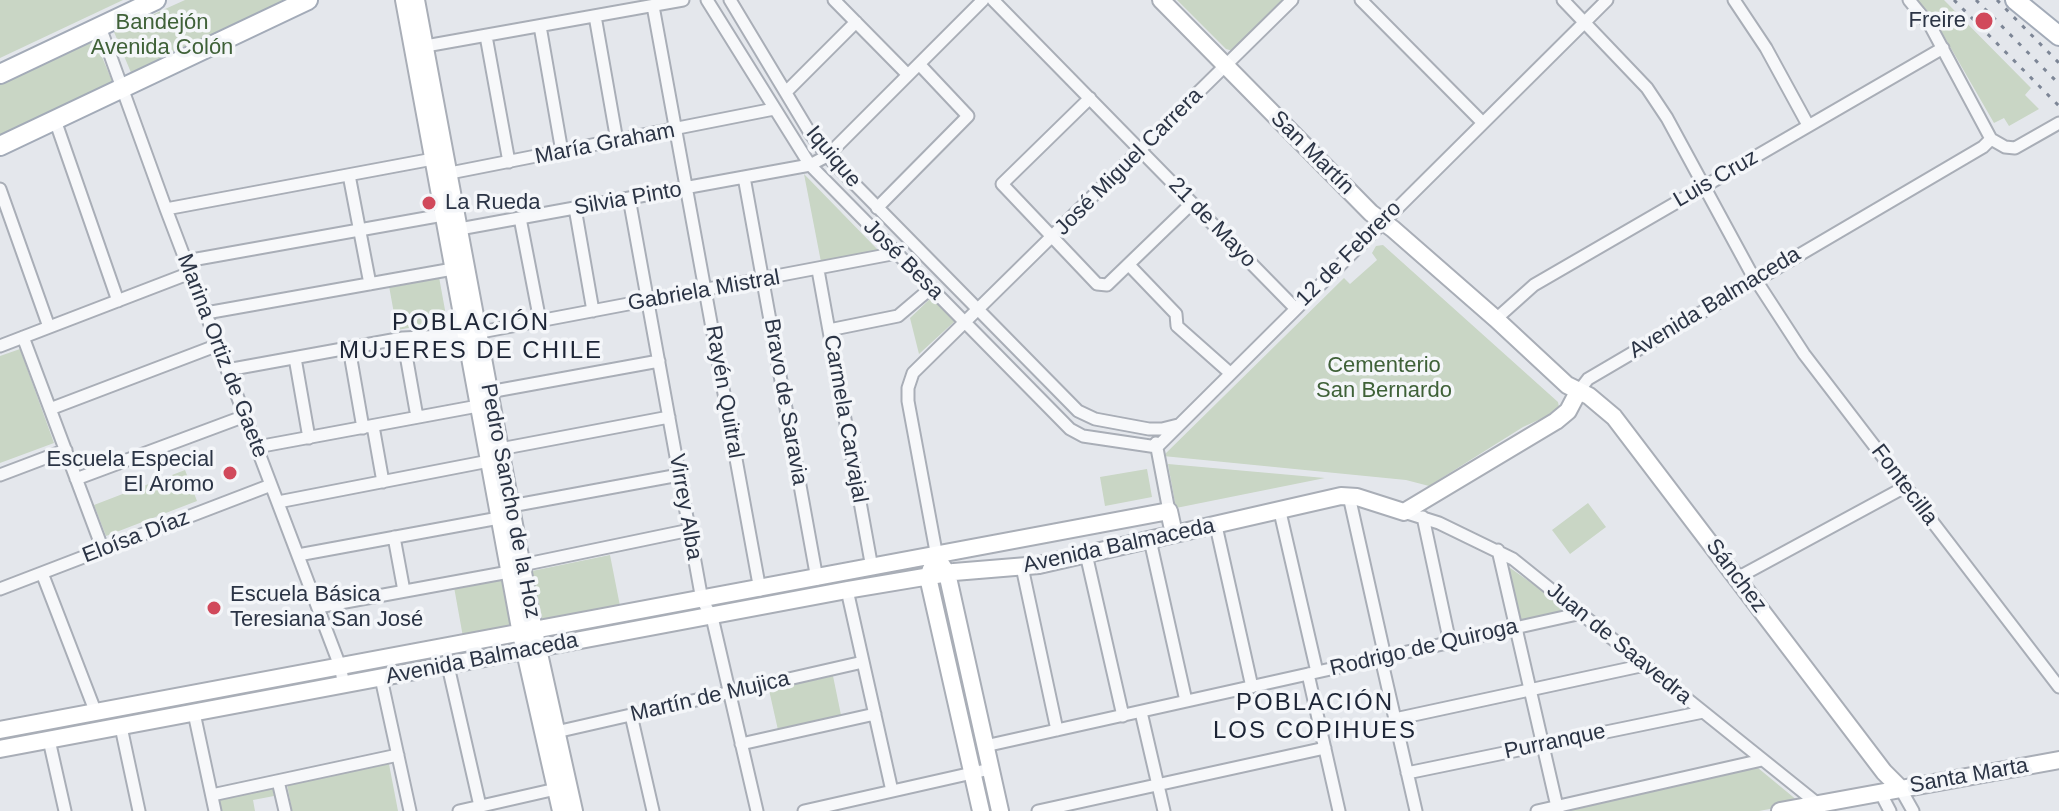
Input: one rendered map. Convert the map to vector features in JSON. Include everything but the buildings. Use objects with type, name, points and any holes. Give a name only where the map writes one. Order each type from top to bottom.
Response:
[{"type":"main road","points":[[0,74],[156,0]]},
{"type":"main road","points":[[0,146],[308,0]]},
{"type":"main road","points":[[2015,0],[2028,13],[2056,31]]},
{"type":"street","name":"Pedro Sancho de la Hoz","points":[[404,0],[419,48]]},
{"type":"street","name":"Pedro Sancho de la Hoz","points":[[416,0],[419,48],[439,169],[472,334],[478,406],[494,455]]},
{"type":"street","points":[[419,48],[683,0]]},
{"type":"street","name":"José Besa","points":[[707,0],[810,165],[1076,434],[1157,447]]},
{"type":"street","name":"Iquique","points":[[730,0],[827,156],[1080,413],[1095,419],[1149,429],[1178,425]]},
{"type":"street","points":[[834,0],[908,75]]},
{"type":"street","points":[[810,165],[827,156],[983,0]]},
{"type":"street","name":"21 de Mayo","points":[[993,0],[1295,308]]},
{"type":"street","name":"San Martín","points":[[1161,0],[1371,213],[1578,392]]},
{"type":"street","name":"José Miguel Carrera","points":[[937,557],[908,392],[911,378],[919,366],[1053,238],[1292,0]]},
{"type":"street","points":[[1361,0],[1482,122]]},
{"type":"street","name":"Fontecilla","points":[[1563,0],[1647,88],[1667,118],[1756,279],[1804,354],[2059,687]]},
{"type":"street","name":"12 de Febrero","points":[[1157,447],[1607,0]]},
{"type":"street","points":[[1734,0],[1766,48],[1808,125]]},
{"type":"street","points":[[1909,0],[1927,21],[1943,48],[1991,139],[2005,147],[2015,148],[2059,123]]},
{"type":"street","name":"Rayén Quitral","points":[[653,6],[760,590]]},
{"type":"street","points":[[595,16],[617,141]]},
{"type":"street","points":[[786,92],[856,22]]},
{"type":"street","points":[[540,26],[562,152]]},
{"type":"street","name":"Marina Ortiz de Gaete","points":[[100,27],[340,666],[344,685]]},
{"type":"street","points":[[486,36],[509,162]]},
{"type":"street","name":"Luis Cruz","points":[[1496,319],[1534,285],[1943,48]]},
{"type":"street","points":[[877,208],[968,116],[919,64]]},
{"type":"street","points":[[1090,98],[1002,184],[1097,284],[1107,285],[1192,203]]},
{"type":"street","name":"María Graham","points":[[166,209],[349,175],[509,162],[774,109]]},
{"type":"street","points":[[55,120],[118,301]]},
{"type":"street","name":"Avenida Balmaceda","points":[[0,749],[847,590],[947,573],[1022,567],[1349,496],[1404,512],[1556,421],[1568,411],[1588,379],[1983,147],[1991,139]]},
{"type":"street","name":"Silvia Pinto","points":[[188,267],[360,230],[520,218],[810,165]]},
{"type":"street","points":[[349,175],[370,284]]},
{"type":"street","name":"Bravo de Saravia","points":[[744,177],[817,579]]},
{"type":"street","points":[[0,189],[49,327]]},
{"type":"street","name":"Virrey Alba","points":[[629,198],[702,600],[712,617],[757,811]]},
{"type":"street","points":[[575,208],[593,311]]},
{"type":"street","points":[[520,218],[540,321]]},
{"type":"street","name":"Pedro Sancho de la Hoz","points":[[449,225],[453,269],[489,392],[494,455],[561,811]]},
{"type":"street","name":"Gabriela Mistral","points":[[227,370],[403,338],[472,334],[897,253]]},
{"type":"street","points":[[1129,265],[1176,314],[1177,326],[1230,373]]},
{"type":"street","points":[[0,346],[118,301],[188,267]]},
{"type":"street","points":[[206,313],[453,269]]},
{"type":"street","name":"Carmela Carvajal","points":[[818,270],[872,568]]},
{"type":"street","points":[[829,330],[898,316],[931,288]]},
{"type":"street","points":[[23,337],[103,550]]},
{"type":"street","points":[[403,338],[417,417]]},
{"type":"street","points":[[50,409],[218,345]]},
{"type":"street","points":[[349,348],[383,482]]},
{"type":"street","points":[[295,358],[309,438]]},
{"type":"street","points":[[489,392],[659,361]]},
{"type":"street","name":"Sánchez","points":[[1578,392],[1589,396],[1614,417],[1884,772],[1900,788],[1913,811]]},
{"type":"street","points":[[257,447],[478,406]]},
{"type":"street","points":[[76,479],[245,416]]},
{"type":"street","points":[[278,502],[383,482],[669,417]]},
{"type":"street","points":[[1149,429],[1157,447],[1174,534]]},
{"type":"street","points":[[0,475],[66,450]]},
{"type":"street","points":[[298,555],[679,475]]},
{"type":"street","name":"Eloísa Díaz","points":[[0,589],[271,485]]},
{"type":"street","points":[[1737,578],[1905,487]]},
{"type":"street","points":[[1349,496],[1383,648],[1381,658],[1416,811]]},
{"type":"street","name":"Avenida Balmaceda","points":[[0,730],[937,557],[1169,511]]},
{"type":"street","points":[[1280,512],[1339,811]]},
{"type":"street","name":"Juan de Saavedra","points":[[1404,512],[1423,517],[1498,550],[1582,613],[1818,804]]},
{"type":"street","points":[[1423,517],[1450,643]]},
{"type":"street","points":[[1216,526],[1252,687]]},
{"type":"street","points":[[318,607],[690,530]]},
{"type":"street","points":[[394,537],[404,591]]},
{"type":"street","points":[[1150,540],[1186,701]]},
{"type":"street","points":[[1498,550],[1557,809]]},
{"type":"street","points":[[1086,554],[1123,716]]},
{"type":"street","points":[[937,557],[947,573],[1000,811]]},
{"type":"street","points":[[937,557],[928,577],[981,811]]},
{"type":"street","points":[[1022,567],[1057,730]]},
{"type":"street","points":[[42,573],[96,713]]},
{"type":"street","points":[[847,590],[892,791]]},
{"type":"street","name":"Rodrigo de Quiroga","points":[[985,746],[1582,613]]},
{"type":"street","name":"Pedro Sancho de la Hoz","points":[[531,650],[556,732],[574,811]]},
{"type":"street","name":"Martín de Mujica","points":[[556,732],[863,662]]},
{"type":"street","points":[[1395,719],[1645,665]]},
{"type":"street","points":[[448,666],[480,806]]},
{"type":"street","points":[[381,678],[410,811]]},
{"type":"street","points":[[1141,712],[1164,811]]},
{"type":"street","name":"Purranque","points":[[1407,773],[1703,712]]},
{"type":"street","points":[[194,713],[215,811]]},
{"type":"street","points":[[741,744],[875,714]]},
{"type":"street","points":[[631,715],[653,811]]},
{"type":"street","points":[[121,727],[139,811]]},
{"type":"street","points":[[49,740],[65,811]]},
{"type":"street","points":[[1038,811],[1325,748]]},
{"type":"street","points":[[212,795],[398,755]]},
{"type":"street","points":[[1537,811],[1557,809],[1762,760]]},
{"type":"street","name":"Santa Marta","points":[[1780,811],[2059,760]]},
{"type":"street","points":[[804,811],[990,769]]},
{"type":"street","points":[[1884,772],[1880,792],[1890,811]]},
{"type":"street","points":[[278,781],[285,811]]},
{"type":"street","points":[[459,811],[556,789]]},
{"type":"green space","points":[[0,0],[123,0],[0,58]]},
{"type":"green space","name":"Bandejón Avenida Colón","points":[[185,0],[301,0],[132,75],[114,32]]},
{"type":"green space","points":[[1177,0],[1287,0],[1233,51],[1226,49]]},
{"type":"green space","points":[[1917,0],[1944,0],[2031,88],[2025,95],[2039,109],[2009,126],[2004,118],[1994,123],[1933,17]]},
{"type":"green space","name":"Bandejón Avenida Colón","points":[[94,38],[113,83],[0,141],[0,80]]},
{"type":"green space","points":[[804,174],[879,251],[821,262]]},
{"type":"green space","name":"Cementerio San Bernardo","points":[[1383,245],[1558,402],[1556,412],[1523,427],[1429,486],[1406,480],[1163,456],[1344,278],[1350,284],[1377,260],[1372,253],[1376,246]]},
{"type":"green space","points":[[439,277],[447,321],[397,330],[389,286]]},
{"type":"green space","points":[[932,297],[955,321],[919,354],[910,318]]},
{"type":"green space","points":[[20,349],[54,443],[0,463],[0,356]]},
{"type":"green space","points":[[1168,464],[1325,478],[1176,508]]},
{"type":"green space","points":[[1147,469],[1152,497],[1105,506],[1100,477]]},
{"type":"green space","points":[[185,470],[197,501],[106,536],[94,505]]},
{"type":"green space","points":[[1588,503],[1606,527],[1570,554],[1552,530]]},
{"type":"green space","points":[[610,555],[620,606],[543,622],[532,571]]},
{"type":"green space","points":[[1506,565],[1571,611],[1521,621]]},
{"type":"green space","points":[[505,578],[514,625],[463,637],[454,587]]},
{"type":"green space","points":[[833,676],[841,715],[778,730],[769,690]]},
{"type":"green space","points":[[389,764],[398,811],[292,811],[287,784]]},
{"type":"green space","points":[[1758,768],[1798,801],[1796,804],[1759,811],[1564,811]]},
{"type":"green space","points":[[273,789],[274,796],[253,800],[255,811],[220,811],[217,800]]},
{"type":"railway","points":[[1954,0],[2059,106]]},
{"type":"railway","points":[[1976,0],[2059,84]]},
{"type":"railway","points":[[1997,0],[2059,63]]},
{"type":"place","name":"Freire","points":[[1984,21]]},
{"type":"place","name":"La Rueda","points":[[429,203]]},
{"type":"place","name":"Escuela Especial El Aromo","points":[[230,473]]},
{"type":"place","name":"Escuela Básica Teresiana San José","points":[[214,608]]},
{"type":"district","name":"POBLACIÓN MUJERES DE CHILE","points":[[471,337]]},
{"type":"district","name":"POBLACIÓN LOS COPIHUES","points":[[1315,717]]}]
